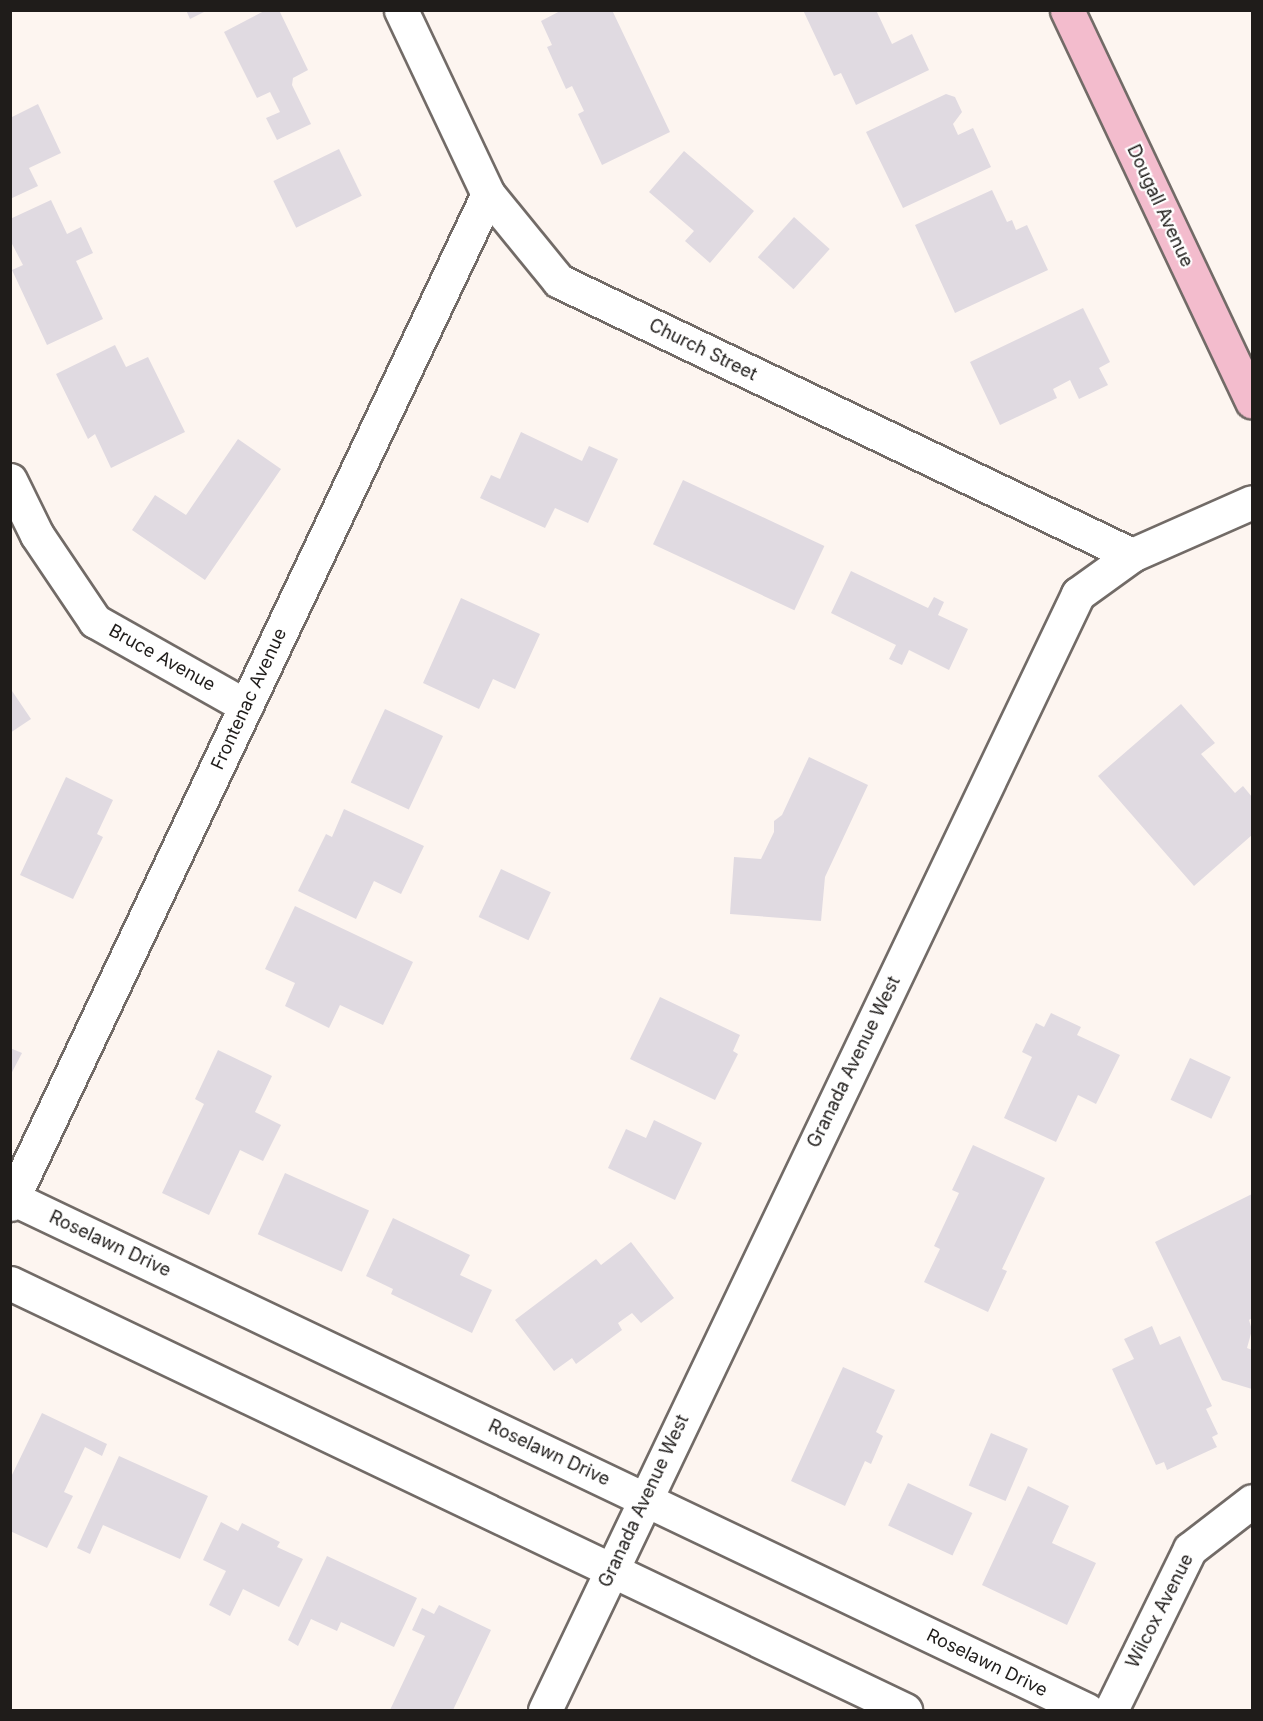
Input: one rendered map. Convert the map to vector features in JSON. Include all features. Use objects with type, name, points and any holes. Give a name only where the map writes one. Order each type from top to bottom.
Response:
[{"type":"main road","name":"Dougall Avenue","points":[[1066,10],[1252,402]]},
{"type":"street","name":"Church Street","points":[[401,10],[488,194],[559,281],[1132,555]]},
{"type":"street","name":"Frontenac Avenue","points":[[11,1200],[488,194]]},
{"type":"street","name":"Bruce Avenue","points":[[10,480],[36,535],[95,621],[246,706]]},
{"type":"street","name":"Granada Avenue West","points":[[545,1710],[1078,594],[1132,555],[1252,502]]},
{"type":"street","name":"Roselawn Drive","points":[[11,1200],[1087,1710]]},
{"type":"street","points":[[10,1283],[905,1710]]},
{"type":"street","name":"Wilcox Avenue","points":[[1111,1710],[1190,1549],[1252,1501]]},
{"type":"building","points":[[186,10],[208,10],[190,19]]},
{"type":"building","points":[[266,10],[279,10],[308,70],[293,78],[292,85],[311,124],[277,140],[266,118],[280,112],[270,92],[257,98],[224,32]]},
{"type":"building","points":[[562,10],[612,10],[670,132],[602,165],[578,114],[584,111],[572,86],[566,89],[547,47],[552,45],[541,21]]},
{"type":"building","points":[[803,10],[876,10],[892,44],[912,34],[929,70],[856,105],[841,73],[834,76]]},
{"type":"building","points":[[946,94],[955,97],[962,112],[953,124],[958,135],[973,128],[991,167],[903,208],[866,132]]},
{"type":"building","points":[[38,104],[61,153],[29,168],[38,186],[10,199],[10,118]]},
{"type":"building","points":[[339,149],[362,196],[296,228],[273,181]]},
{"type":"building","points":[[684,151],[754,211],[710,263],[685,241],[694,231],[649,192]]},
{"type":"building","points":[[992,190],[1007,222],[1012,220],[1016,230],[1027,225],[1048,270],[955,313],[915,225]]},
{"type":"building","points":[[51,200],[67,234],[81,227],[93,253],[76,261],[103,319],[47,345],[12,270],[23,265],[10,240],[10,219]]},
{"type":"building","points":[[794,217],[830,249],[794,289],[758,257]]},
{"type":"building","points":[[1083,308],[1110,362],[1099,368],[1108,385],[1079,399],[1070,380],[1053,389],[1057,398],[1000,425],[970,362]]},
{"type":"building","points":[[115,345],[126,367],[148,357],[185,432],[111,468],[95,434],[88,439],[56,374]]},
{"type":"building","points":[[521,432],[582,461],[589,446],[618,459],[588,523],[555,508],[545,528],[480,498],[491,475],[500,479]]},
{"type":"building","points":[[238,439],[281,469],[205,580],[132,530],[155,495],[186,515]]},
{"type":"building","points":[[683,480],[824,546],[794,610],[653,544]]},
{"type":"building","points":[[851,571],[928,608],[934,597],[944,602],[938,615],[968,629],[949,670],[909,650],[902,665],[889,659],[896,645],[831,613]]},
{"type":"building","points":[[461,598],[540,634],[515,689],[493,679],[479,709],[423,683]]},
{"type":"building","points":[[10,688],[31,719],[10,733]]},
{"type":"building","points":[[1181,704],[1215,743],[1201,754],[1235,793],[1243,786],[1252,797],[1252,835],[1194,886],[1098,776]]},
{"type":"building","points":[[385,709],[443,736],[409,809],[351,782]]},
{"type":"building","points":[[809,757],[868,785],[825,877],[821,921],[730,914],[734,857],[761,859],[774,832],[774,821],[782,815]]},
{"type":"building","points":[[66,777],[113,800],[97,834],[103,837],[73,899],[20,875]]},
{"type":"building","points":[[344,809],[424,846],[401,894],[374,881],[356,919],[298,891],[326,834],[332,837]]},
{"type":"building","points":[[501,869],[551,892],[528,940],[479,917]]},
{"type":"building","points":[[295,906],[413,962],[383,1025],[340,1005],[329,1028],[285,1006],[295,983],[265,969]]},
{"type":"building","points":[[660,997],[740,1035],[733,1051],[738,1054],[715,1100],[630,1059]]},
{"type":"building","points":[[1051,1013],[1081,1027],[1077,1035],[1120,1055],[1096,1104],[1078,1095],[1056,1142],[1004,1118],[1032,1057],[1022,1052],[1036,1023],[1044,1027]]},
{"type":"building","points":[[10,1048],[22,1053],[10,1076]]},
{"type":"building","points":[[218,1050],[272,1076],[255,1112],[281,1125],[263,1161],[240,1150],[209,1215],[162,1193],[204,1104],[195,1099]]},
{"type":"building","points":[[1190,1058],[1231,1077],[1211,1119],[1171,1100]]},
{"type":"building","points":[[654,1120],[702,1143],[675,1200],[608,1168],[626,1129],[646,1138]]},
{"type":"building","points":[[973,1145],[1045,1178],[1002,1269],[1007,1271],[988,1312],[924,1282],[940,1249],[934,1246],[959,1193],[952,1190]]},
{"type":"building","points":[[285,1173],[369,1210],[342,1272],[258,1234]]},
{"type":"building","points":[[1252,1194],[1252,1318],[1249,1320],[1252,1330],[1247,1348],[1252,1350],[1252,1389],[1222,1380],[1155,1242]]},
{"type":"building","points":[[393,1218],[470,1255],[460,1275],[492,1290],[472,1333],[391,1294],[393,1289],[366,1276]]},
{"type":"building","points":[[631,1242],[674,1298],[641,1323],[632,1313],[618,1323],[622,1330],[576,1364],[572,1358],[554,1371],[515,1320],[596,1259],[601,1265]]},
{"type":"building","points":[[1152,1326],[1160,1345],[1180,1336],[1212,1406],[1206,1409],[1218,1434],[1212,1437],[1217,1447],[1167,1470],[1164,1462],[1156,1465],[1112,1369],[1134,1359],[1124,1339]]},
{"type":"building","points":[[843,1367],[895,1390],[876,1432],[883,1436],[871,1464],[865,1461],[845,1506],[791,1481]]},
{"type":"building","points":[[42,1413],[107,1444],[102,1456],[85,1447],[64,1492],[73,1496],[47,1548],[10,1531],[10,1479]]},
{"type":"building","points":[[991,1433],[1028,1449],[1006,1501],[969,1485]]},
{"type":"building","points":[[119,1456],[208,1496],[180,1559],[103,1525],[90,1554],[77,1548]]},
{"type":"building","points":[[908,1483],[972,1513],[952,1556],[888,1526]]},
{"type":"building","points":[[1028,1486],[1069,1506],[1052,1543],[1096,1563],[1067,1625],[982,1585]]},
{"type":"building","points":[[221,1522],[238,1531],[242,1523],[280,1542],[277,1547],[303,1559],[279,1607],[243,1589],[230,1616],[209,1605],[226,1571],[203,1560]]},
{"type":"building","points":[[327,1556],[417,1598],[394,1647],[341,1622],[337,1631],[311,1619],[298,1646],[288,1640]]},
{"type":"building","points":[[439,1605],[491,1630],[453,1710],[390,1710],[425,1636],[412,1630],[422,1608],[434,1614]]}]
